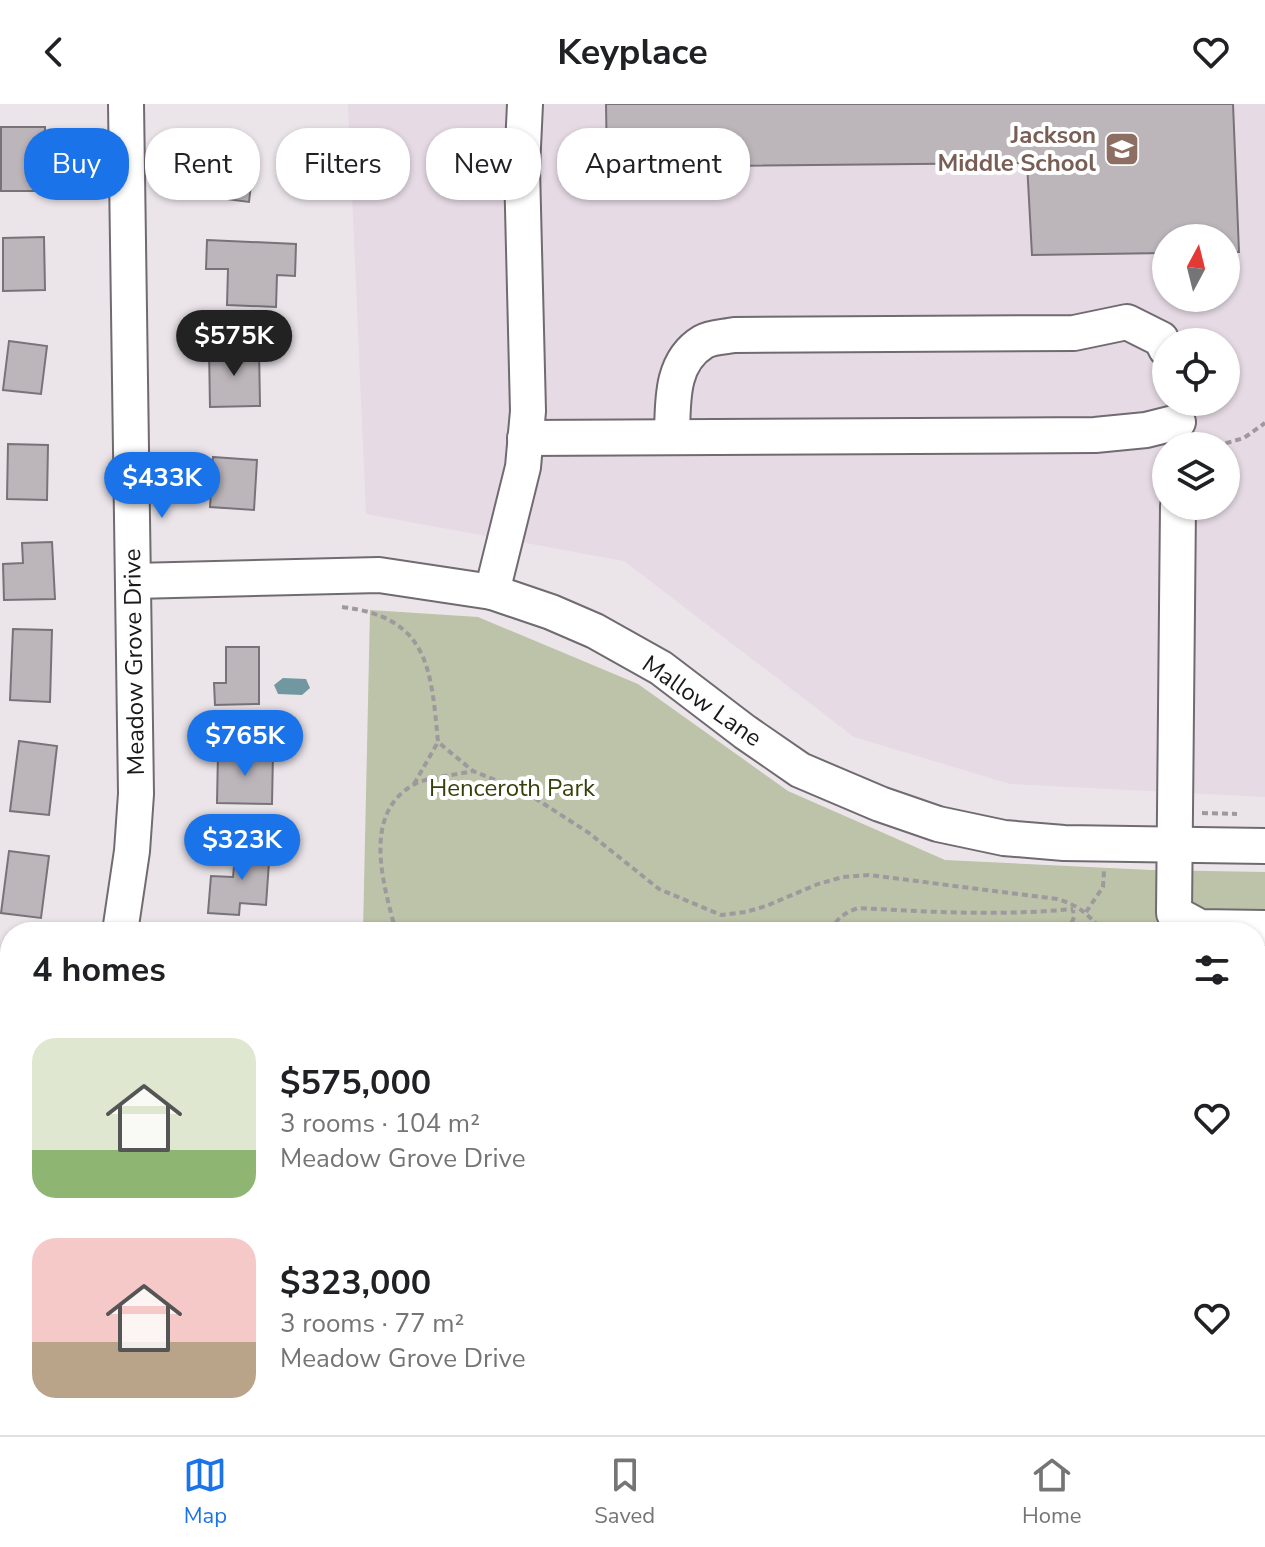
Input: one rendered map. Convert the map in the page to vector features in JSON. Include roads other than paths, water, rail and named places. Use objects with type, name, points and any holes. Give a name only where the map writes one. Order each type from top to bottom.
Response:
[{"type":"street","name":"Meadow Grove Drive","points":[[121,922],[132,851],[136,794],[126,104]]},
{"type":"street","points":[[492,592],[517,496],[528,411],[522,168],[525,104]]},
{"type":"street","points":[[672,437],[673,395],[681,365],[704,342],[734,335],[1074,333],[1127,322],[1152,334]]},
{"type":"street","points":[[525,438],[1095,435],[1178,423]]},
{"type":"street","points":[[1178,520],[1174,913],[1191,922]]},
{"type":"street","name":"Mallow Lane","points":[[134,581],[379,575],[492,592],[551,612],[608,638],[661,668],[800,770],[880,804],[938,824],[1004,838],[1064,843],[1174,829],[1265,846]]},
{"type":"water","points":[[283,678],[306,679],[310,688],[302,695],[278,694],[274,685]]},
{"type":"place","name":"Jackson Middle School","points":[[1122,149]]},
{"type":"park label","name":"Henceroth Park","points":[[512,788]]}]
